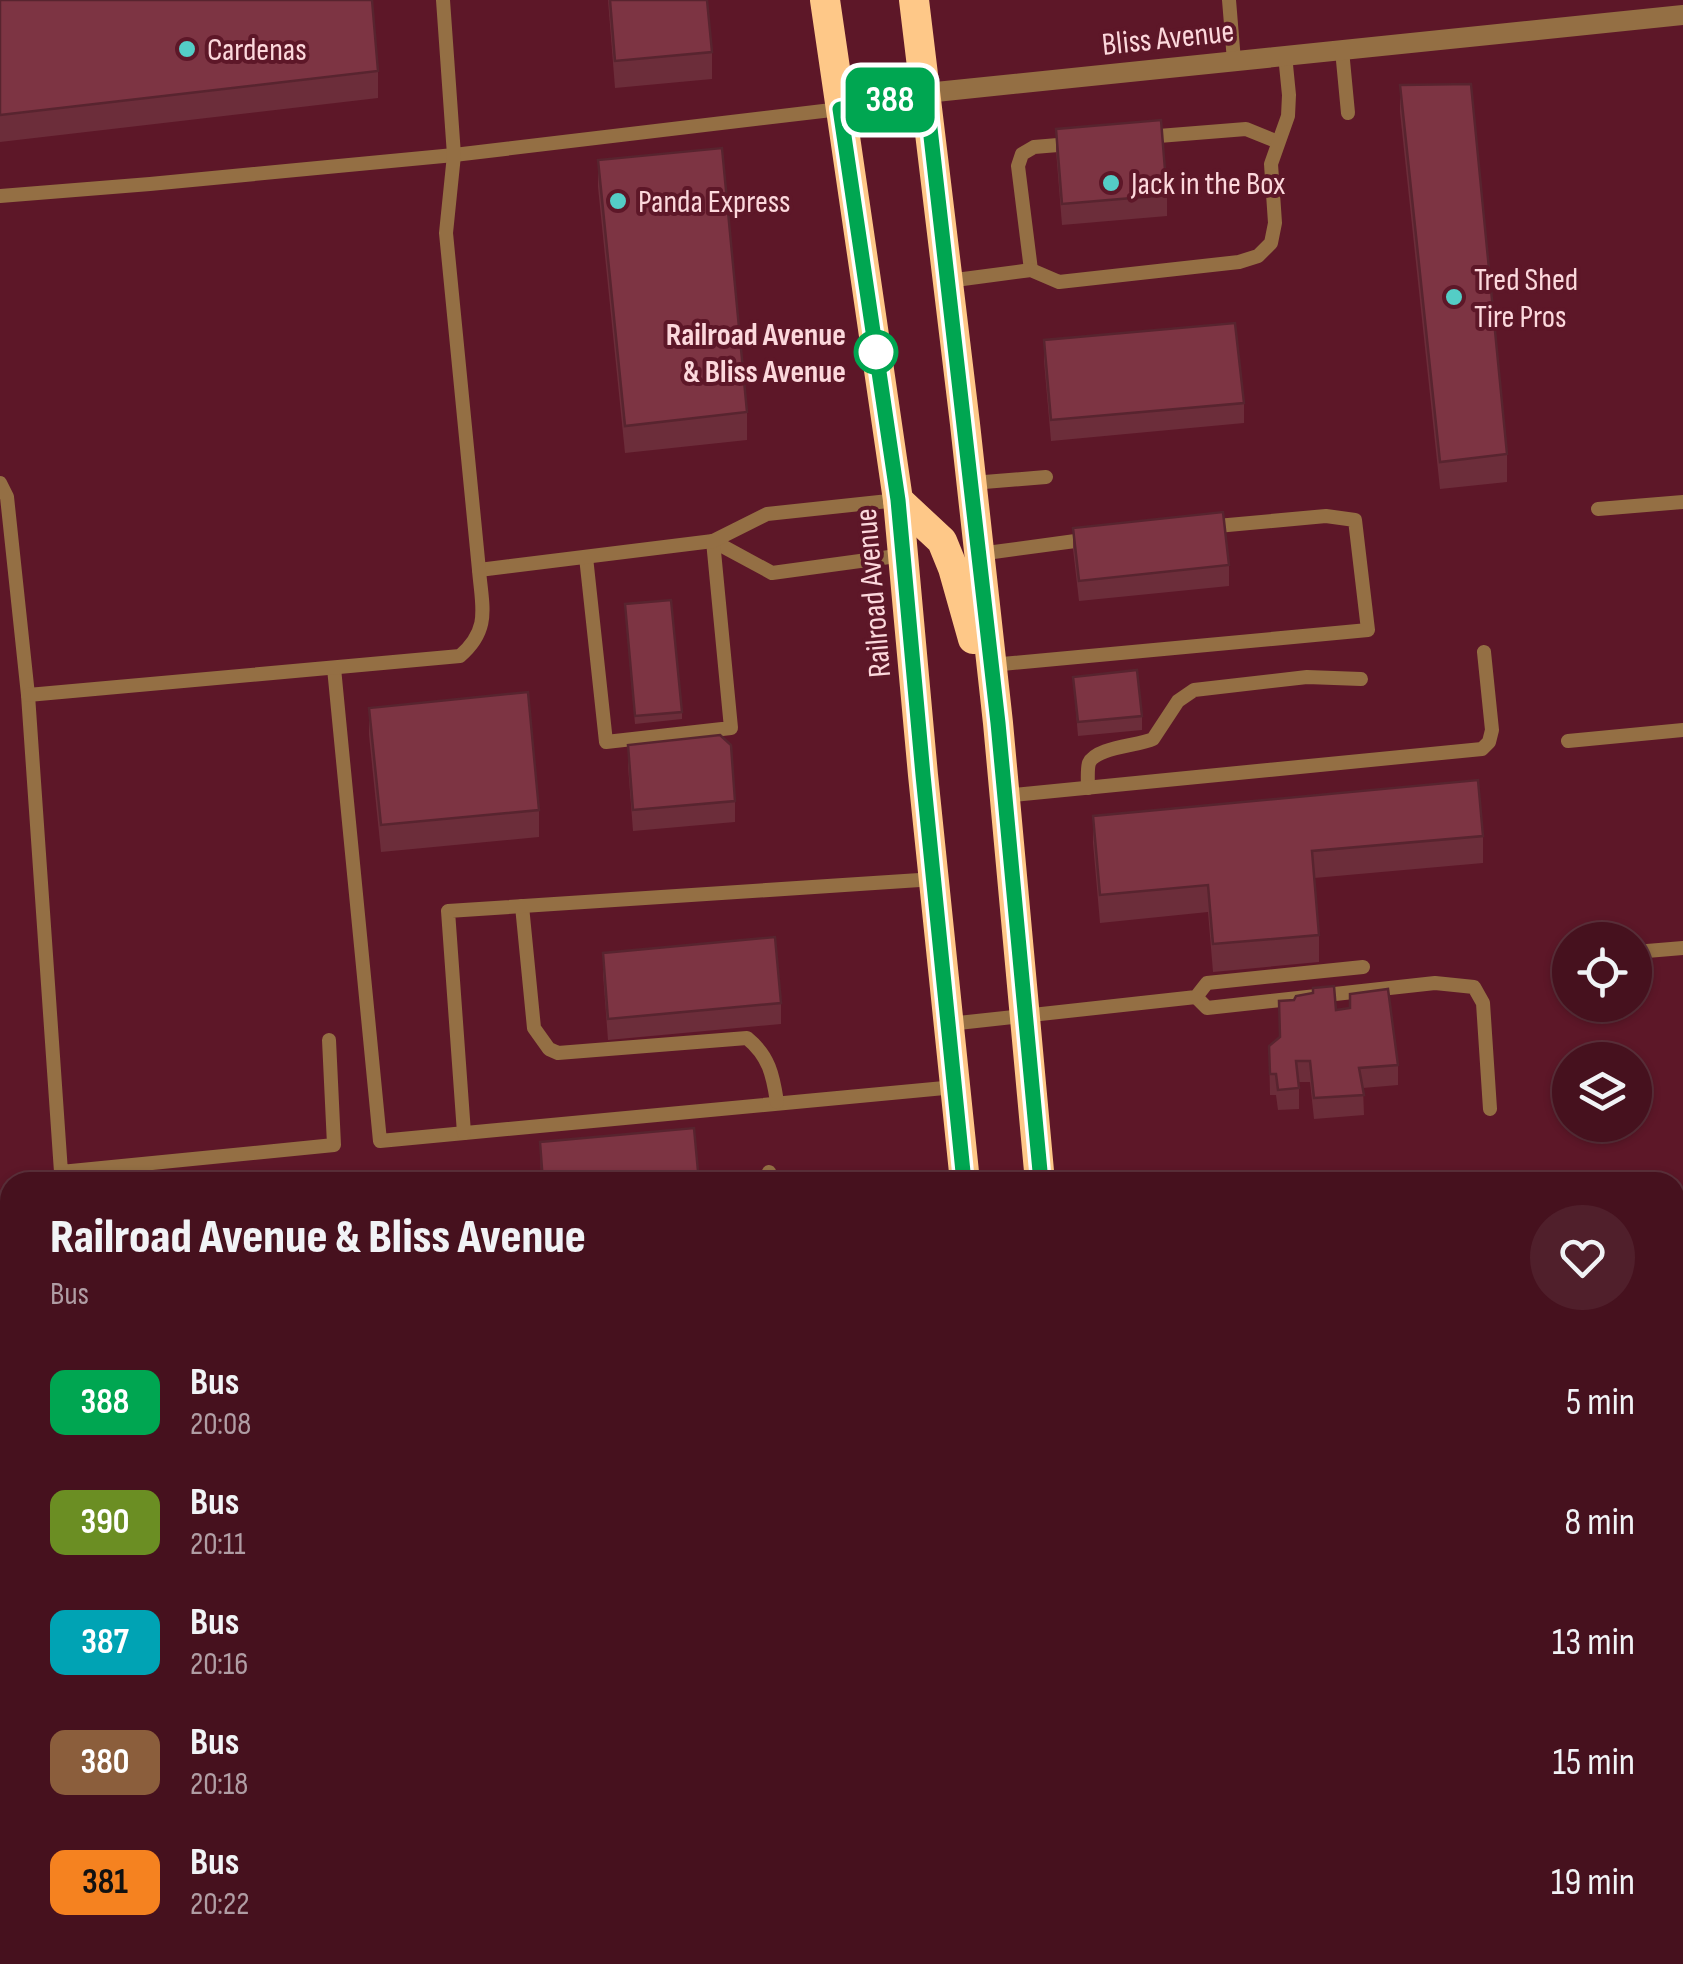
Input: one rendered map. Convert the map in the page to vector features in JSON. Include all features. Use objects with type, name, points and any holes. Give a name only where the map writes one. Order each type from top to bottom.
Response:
[{"type":"highway","name":"Railroad Avenue","points":[[826,0],[898,500],[963,1172]]},
{"type":"highway","points":[[914,0],[998,723],[1039,1172]]},
{"type":"highway","points":[[898,500],[942,541],[998,723]]},
{"type":"street","name":"Bliss Avenue","points":[[840,109],[926,93],[1342,50],[1647,9],[1683,16]]},
{"type":"lane","points":[[28,695],[460,656],[474,643],[482,624],[446,233],[454,156],[443,0]]},
{"type":"lane","points":[[1229,0],[1234,61]]},
{"type":"lane","points":[[1342,50],[1348,113]]},
{"type":"lane","points":[[947,282],[1031,270],[1059,282],[1238,262],[1258,256],[1270,242],[1275,223],[1271,164],[1288,116],[1285,56]]},
{"type":"lane","points":[[0,196],[454,156],[840,109]]},
{"type":"lane","points":[[1130,139],[1246,129],[1278,142]]},
{"type":"lane","points":[[1031,270],[1018,166],[1022,154],[1034,146],[1092,142]]},
{"type":"lane","points":[[971,483],[1046,478]]},
{"type":"lane","points":[[0,484],[7,497],[28,695],[61,1172],[334,1145],[329,1040]]},
{"type":"lane","points":[[479,570],[712,541],[767,514],[898,500]]},
{"type":"lane","points":[[1598,509],[1683,502]]},
{"type":"lane","points":[[990,665],[1368,630],[1355,520],[1326,516],[1188,529]]},
{"type":"lane","points":[[979,554],[1108,537]]},
{"type":"lane","points":[[712,541],[772,574],[904,555]]},
{"type":"lane","points":[[586,557],[606,742],[731,728],[712,541]]},
{"type":"lane","points":[[1004,796],[1482,748],[1489,742],[1492,730],[1484,652]]},
{"type":"lane","points":[[334,668],[380,1141],[955,1086]]},
{"type":"lane","points":[[1088,788],[1089,762],[1096,755],[1153,740],[1178,701],[1194,690],[1307,677],[1360,680]]},
{"type":"lane","points":[[1568,740],[1683,730]]},
{"type":"lane","points":[[464,1132],[448,910],[935,879]]},
{"type":"lane","points":[[522,906],[534,1028],[549,1049],[558,1053],[748,1038],[760,1048],[773,1071],[776,1102]]},
{"type":"lane","points":[[1652,951],[1683,948]]},
{"type":"lane","points":[[949,1024],[1196,997],[1207,983],[1363,967]]},
{"type":"lane","points":[[1196,997],[1207,1008],[1434,982],[1474,987],[1483,1004],[1490,1110]]},
{"type":"building","name":"Cardenas","points":[[0,0],[372,0],[378,71],[0,115]]},
{"type":"building","points":[[610,0],[707,0],[712,52],[615,61]]},
{"type":"building","name":"Tred Shed Tire Pros","points":[[1471,84],[1507,454],[1440,462],[1400,85]]},
{"type":"building","name":"Jack in the Box","points":[[1161,120],[1167,195],[1062,204],[1056,129]]},
{"type":"building","points":[[722,148],[747,412],[625,426],[598,160]]},
{"type":"building","points":[[1235,323],[1244,403],[1051,420],[1044,340]]},
{"type":"building","points":[[1223,512],[1229,565],[1079,581],[1073,528]]},
{"type":"building","points":[[671,600],[682,712],[635,716],[625,604]]},
{"type":"building","points":[[1137,670],[1142,716],[1078,722],[1073,677]]},
{"type":"building","points":[[528,692],[539,810],[381,825],[369,708]]},
{"type":"building","points":[[720,735],[731,745],[735,801],[633,810],[628,745]]},
{"type":"building","points":[[1478,780],[1483,836],[1312,851],[1319,935],[1213,944],[1208,885],[1100,895],[1093,816]]},
{"type":"building","points":[[775,937],[781,1003],[608,1019],[603,953]]},
{"type":"building","points":[[1334,986],[1336,1010],[1350,1008],[1350,994],[1388,989],[1398,1065],[1359,1068],[1364,1095],[1314,1098],[1310,1061],[1296,1061],[1299,1088],[1278,1090],[1276,1074],[1270,1074],[1269,1046],[1280,1037],[1279,1001],[1313,993],[1313,988]]},
{"type":"building","points":[[694,1128],[698,1172],[542,1172],[540,1142]]},
{"type":"bus line","name":"388","points":[[963,1172],[898,500],[840,109],[926,93],[998,723],[1040,1172]]},
{"type":"place","name":"Cardenas","points":[[187,49]]},
{"type":"place","name":"Jack in the Box","points":[[1111,183]]},
{"type":"place","name":"Panda Express","points":[[618,201]]},
{"type":"place","name":"Tred Shed Tire Pros","points":[[1454,297]]},
{"type":"place","name":"Railroad Avenue & Bliss Avenue","points":[[876,352]]}]
